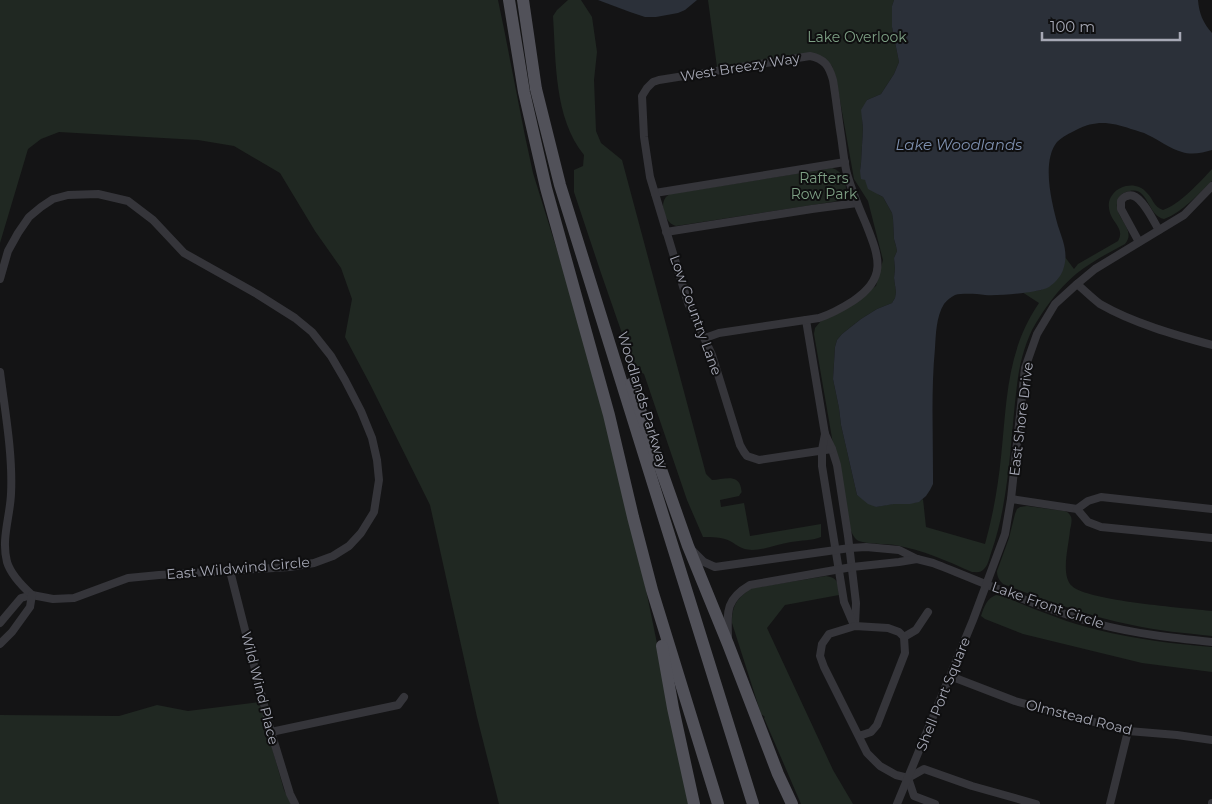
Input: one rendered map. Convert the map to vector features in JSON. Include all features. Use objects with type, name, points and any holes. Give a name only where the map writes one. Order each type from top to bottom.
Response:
[{"type":"main road","points":[[509,0],[524,92],[546,188],[609,415],[652,590],[718,804]]},
{"type":"main road","name":"Woodlands Parkway","points":[[523,0],[536,89],[560,185],[753,804]]},
{"type":"main road","points":[[587,270],[600,294],[688,546],[778,774],[792,804]]},
{"type":"main road","points":[[652,590],[694,804]]},
{"type":"street","name":"West Breezy Way","points":[[647,88],[652,82],[658,80],[810,56],[819,58],[830,70],[833,80],[845,162]]},
{"type":"street","name":"Low Country Lane","points":[[647,88],[642,96],[648,169],[688,302],[712,355],[740,445],[751,458],[759,460],[832,449]]},
{"type":"street","points":[[655,193],[845,162],[857,203],[876,248],[878,258],[877,269],[871,285],[865,292],[829,315],[719,333],[705,338]]},
{"type":"street","name":"East Shore Drive","points":[[986,584],[1005,534],[1012,499],[1025,368],[1037,334],[1055,304],[1076,284],[1095,269],[1184,215],[1212,186]]},
{"type":"street","name":"East Wildwind Circle","points":[[0,279],[8,251],[18,233],[29,218],[53,199],[68,195],[98,194],[128,201],[153,220],[184,254],[257,294],[295,318],[312,332],[331,356],[361,411],[372,438],[377,460],[379,480],[374,512],[361,533],[349,546],[333,556],[314,563],[290,567],[128,578],[74,598],[53,599],[32,595]]},
{"type":"street","points":[[1139,242],[1121,209],[1121,201],[1126,196],[1133,195],[1140,200],[1159,230]]},
{"type":"street","points":[[666,232],[812,208],[857,203]]},
{"type":"street","points":[[1076,284],[1099,303],[1133,319],[1173,334],[1212,345]]},
{"type":"street","points":[[806,320],[824,434],[822,466],[835,549],[844,602],[855,626]]},
{"type":"street","points":[[0,372],[11,474],[11,495],[4,547],[12,572],[21,585],[32,595]]},
{"type":"street","points":[[824,434],[837,464],[850,548],[856,603],[855,626]]},
{"type":"street","points":[[1077,509],[1088,501],[1101,497],[1212,509]]},
{"type":"street","points":[[1012,499],[1077,509],[1088,522],[1101,527],[1212,538]]},
{"type":"street","name":"Lake Front Circle","points":[[688,546],[704,562],[715,567],[835,549],[866,547],[899,550],[917,559],[933,563],[1066,615],[1130,631],[1212,642]]},
{"type":"street","name":"Lake Front Circle","points":[[728,644],[730,604],[742,589],[750,584],[852,567],[917,559]]},
{"type":"street","name":"Wild Wind Place","points":[[230,571],[271,732],[290,794],[295,804]]},
{"type":"street","name":"Shell Port Square","points":[[897,804],[986,584]]},
{"type":"street","points":[[0,623],[21,598],[32,595]]},
{"type":"street","points":[[0,644],[12,632],[30,607],[32,595]]},
{"type":"street","points":[[904,637],[916,630],[928,612]]},
{"type":"street","points":[[859,736],[871,732],[877,725],[905,653],[904,637],[899,632],[888,628],[855,626],[829,634],[822,644],[820,656],[824,667],[867,753],[880,766],[896,775],[908,778],[924,769],[972,786],[1036,804]]},
{"type":"street","name":"Olmstead Road","points":[[950,676],[1015,701],[1128,730],[1212,740]]},
{"type":"street","points":[[271,732],[398,705],[404,697]]},
{"type":"street","points":[[1110,804],[1128,730]]},
{"type":"street","points":[[908,778],[914,796],[935,804]]},
{"type":"green space","points":[[0,0],[498,0],[533,173],[583,334],[637,546],[690,804],[499,804],[477,717],[430,505],[345,337],[352,299],[341,268],[315,231],[280,173],[234,146],[198,140],[59,132],[41,139],[28,149],[0,243]]},
{"type":"green space","points":[[568,0],[581,0],[592,17],[597,52],[594,80],[596,131],[601,143],[622,160],[706,474],[712,480],[737,480],[741,488],[742,492],[739,496],[720,500],[721,507],[744,503],[750,536],[821,524],[821,537],[752,550],[742,548],[724,539],[703,537],[687,500],[644,374],[634,368],[574,192],[574,170],[583,166],[584,155],[574,140],[562,107],[556,70],[553,16]]},
{"type":"green space","name":"Lake Overlook","points":[[708,0],[894,0],[892,6],[892,27],[899,62],[894,74],[881,94],[867,100],[862,119],[860,171],[865,180],[883,197],[892,213],[897,251],[894,258],[896,292],[892,303],[877,309],[861,319],[837,340],[833,379],[857,495],[876,507],[915,502],[923,499],[926,527],[985,544],[997,490],[1007,397],[1014,358],[1028,321],[1039,303],[1022,292],[1041,290],[1065,262],[1065,257],[1074,269],[1078,264],[1118,241],[1120,233],[1111,217],[1109,205],[1113,194],[1120,188],[1134,186],[1143,189],[1157,207],[1163,210],[1182,198],[1212,169],[1212,181],[1184,207],[1164,219],[1154,212],[1139,192],[1133,190],[1120,195],[1117,206],[1118,212],[1128,233],[1125,244],[1094,262],[1069,280],[1036,322],[1022,357],[1019,371],[1009,470],[1002,512],[988,562],[981,572],[972,572],[935,556],[905,547],[860,541],[852,533],[846,519],[814,334],[815,328],[820,322],[876,286],[883,260],[868,201],[854,179],[836,78],[832,66],[822,57],[717,67]]},
{"type":"green space","name":"Rafters Row Park","points":[[832,168],[840,172],[846,184],[844,198],[838,201],[676,226],[668,221],[665,216],[664,201],[670,194]]},
{"type":"green space","points":[[1027,506],[1064,511],[1071,517],[1066,575],[1072,586],[1081,591],[1116,600],[1212,611],[1212,636],[1152,629],[1115,621],[1066,607],[1003,584],[997,575],[997,571],[1017,509]]},
{"type":"green space","points":[[826,576],[836,580],[839,595],[785,605],[767,628],[833,770],[853,804],[801,804],[765,717],[761,714],[732,623],[736,602],[752,588]]},
{"type":"green space","points":[[996,595],[1098,630],[1154,641],[1212,647],[1212,672],[1142,663],[1023,634],[981,616],[988,601]]},
{"type":"green space","points":[[259,702],[284,790],[291,804],[0,804],[0,715],[119,716],[157,705],[188,711]]},
{"type":"water","points":[[598,0],[697,0],[678,13],[645,17]]},
{"type":"water","name":"Lake Woodlands","points":[[894,0],[1198,0],[1202,18],[1212,33],[1212,150],[1186,153],[1173,149],[1142,132],[1103,123],[1083,127],[1066,135],[1057,142],[1052,150],[1050,160],[1049,183],[1065,253],[1065,264],[1062,272],[1053,284],[1044,289],[991,295],[958,294],[944,304],[939,314],[937,326],[934,364],[932,411],[933,484],[926,496],[919,502],[876,507],[868,504],[857,495],[833,379],[837,340],[861,319],[877,309],[892,303],[896,292],[894,258],[897,251],[892,213],[883,197],[868,189],[865,180],[861,179],[860,171],[863,128],[861,110],[867,100],[881,94],[894,74],[899,62],[892,27],[892,6]]}]
